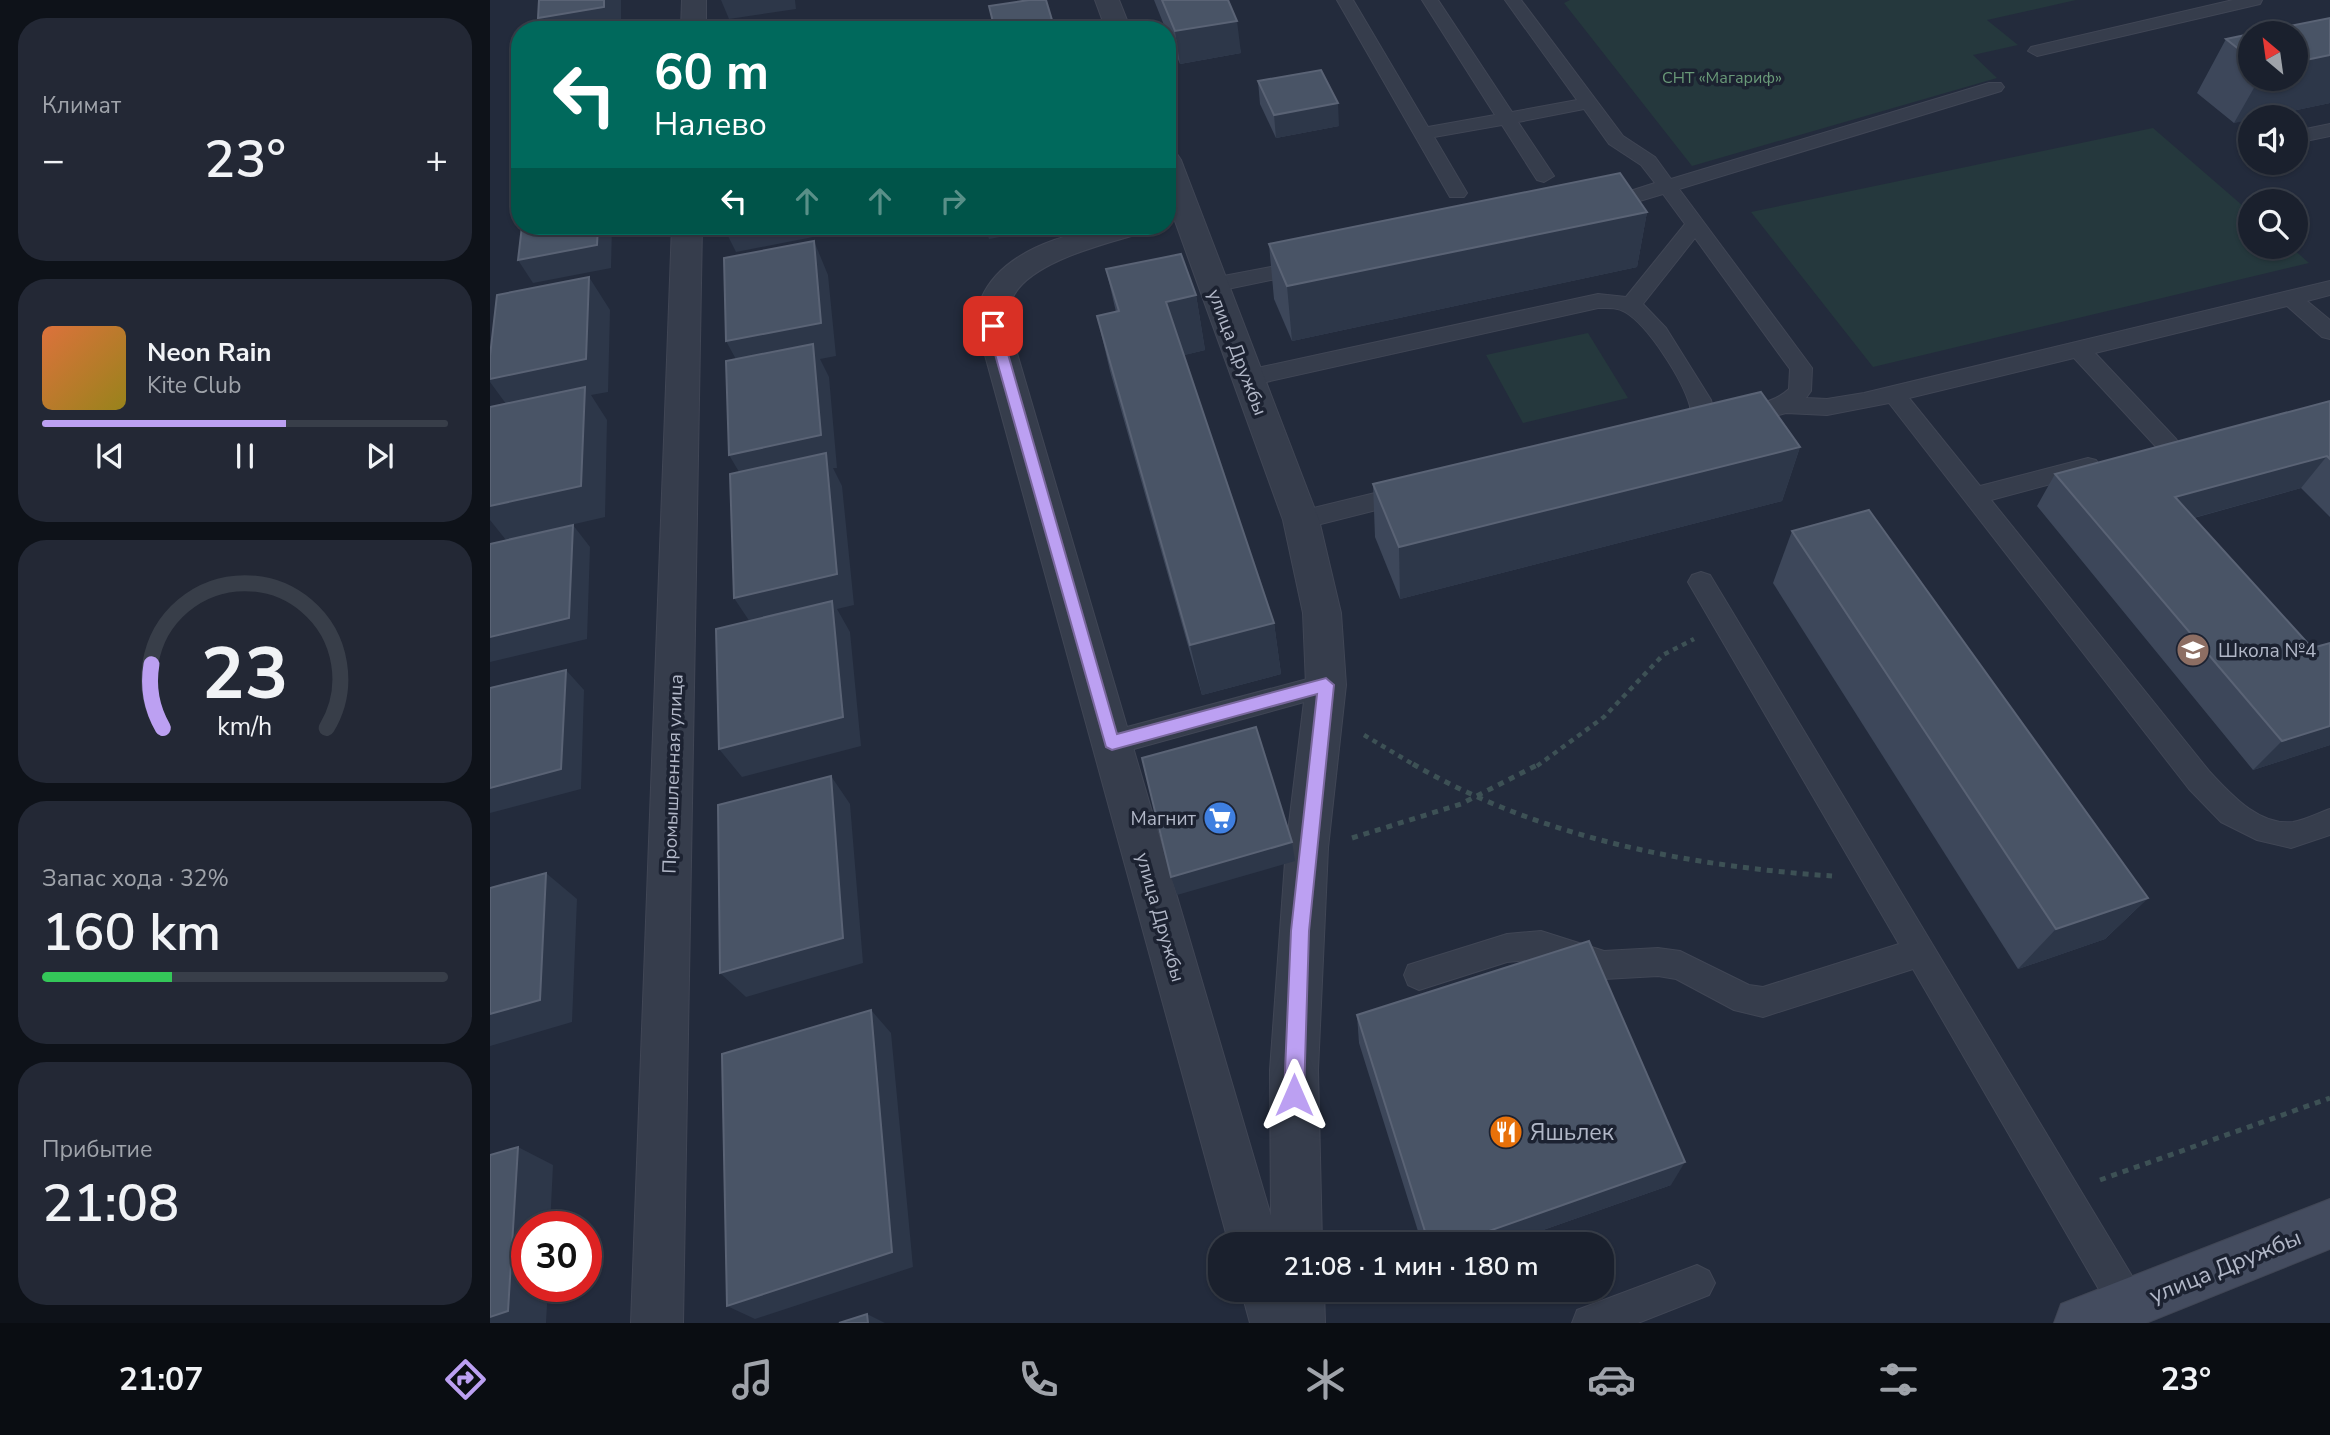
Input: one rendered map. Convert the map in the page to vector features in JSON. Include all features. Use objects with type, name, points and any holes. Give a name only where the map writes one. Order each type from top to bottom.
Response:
[{"type":"street","points":[[693,21],[694,0]]},
{"type":"street","points":[[1107,0],[1115,21]]},
{"type":"street","name":"улица Дружбы","points":[[1176,212],[1213,285],[1301,520],[1322,613],[1325,697],[1307,848],[1294,1070],[1297,1232]]},
{"type":"street","name":"Промышленная улица","points":[[657,1323],[687,235]]},
{"type":"street","name":"улица Дружбы","points":[[1109,235],[1033,261],[1009,280],[997,298],[993,326],[1251,1232]]},
{"type":"street","name":"улица Дружбы","points":[[2080,1323],[2330,1224]]},
{"type":"street","points":[[1270,1302],[1276,1323]]},
{"type":"street","points":[[1298,1302],[1299,1323]]},
{"type":"lane","points":[[1345,0],[1457,193]]},
{"type":"lane","points":[[1430,0],[1544,176]]},
{"type":"lane","points":[[1513,0],[1616,140],[1644,158],[1667,186],[1801,368],[1800,391],[1786,405]]},
{"type":"lane","points":[[2037,51],[2254,0]]},
{"type":"lane","points":[[1583,210],[1611,204],[1995,87]]},
{"type":"lane","points":[[1423,134],[1588,103]]},
{"type":"lane","points":[[2308,135],[2330,130]]},
{"type":"lane","points":[[1611,204],[1626,227]]},
{"type":"lane","points":[[1630,306],[1695,225]]},
{"type":"lane","points":[[1642,249],[1657,272]]},
{"type":"lane","points":[[1213,285],[1323,262]]},
{"type":"lane","points":[[1702,417],[1763,414],[1786,405],[1842,405],[2330,288]]},
{"type":"lane","points":[[2291,298],[2330,332]]},
{"type":"lane","points":[[1248,377],[1598,301],[1630,306],[1644,315],[1704,407],[1702,417],[1694,425],[1666,432]]},
{"type":"lane","points":[[2079,349],[2168,445]]},
{"type":"lane","points":[[1894,394],[2199,780],[2231,813],[2257,827],[2291,835],[2330,822]]},
{"type":"lane","points":[[2142,452],[2195,438]]},
{"type":"lane","points":[[1974,496],[2116,458]]},
{"type":"lane","points":[[1301,520],[1436,488]]},
{"type":"lane","points":[[1701,582],[2128,1304]]},
{"type":"lane","points":[[1112,743],[1325,697]]},
{"type":"lane","points":[[1419,975],[1507,947],[1541,945],[1604,965],[1658,962],[1680,965],[1745,999],[1763,1002],[1920,952]]},
{"type":"lane","points":[[1590,1323],[1697,1283]]},
{"type":"path","points":[[1307,848],[1398,828],[1480,798],[1561,750],[1627,695],[1660,655],[1680,643],[1729,630]]},
{"type":"path","points":[[1325,697],[1397,757],[1480,798],[1572,832],[1671,858],[1774,874],[1877,878]]},
{"type":"path","points":[[2062,1193],[2330,1098]]},
{"type":"green space","name":"СНТ «Магариф»","points":[[1570,0],[2076,0],[1987,20],[2018,45],[1973,55],[1997,78],[1692,166],[1564,3]]},
{"type":"green space","points":[[2153,128],[2238,202],[2238,259],[2304,259],[2309,263],[1873,367],[1751,212]]},
{"type":"green space","points":[[1588,333],[1628,398],[1523,423],[1486,355]]},
{"type":"building","points":[[539,0],[604,0],[604,7],[538,18]]},
{"type":"building","points":[[1046,0],[1052,21],[993,21],[989,6]]},
{"type":"building","points":[[1162,0],[1228,0],[1237,21],[1176,31],[1176,21],[1171,21]]},
{"type":"building","points":[[2330,18],[2330,55],[2308,60],[2308,22]]},
{"type":"building","points":[[2238,36],[2238,48],[2226,39]]},
{"type":"building","points":[[1321,70],[1338,103],[1274,115],[1258,81]]},
{"type":"building","points":[[1620,173],[1647,212],[1287,286],[1269,244]]},
{"type":"building","points":[[521,235],[598,235],[597,245],[518,260]]},
{"type":"building","points":[[814,241],[821,323],[726,341],[724,258]]},
{"type":"building","points":[[1181,254],[1196,295],[1166,302],[1274,623],[1190,645],[1097,316],[1119,311],[1106,269]]},
{"type":"building","points":[[589,277],[586,359],[490,379],[497,295]]},
{"type":"building","points":[[813,344],[821,435],[729,455],[726,361]]},
{"type":"building","points":[[585,387],[581,486],[490,506],[490,407]]},
{"type":"building","points":[[1761,392],[1800,447],[1399,547],[1373,484]]},
{"type":"building","points":[[2330,401],[2330,459],[2327,456],[2175,497],[2312,648],[2330,643],[2330,726],[2282,741],[2055,474]]},
{"type":"building","points":[[826,453],[837,574],[734,598],[730,474]]},
{"type":"building","points":[[1869,510],[2148,898],[2056,929],[1792,531]]},
{"type":"building","points":[[573,525],[569,618],[490,637],[490,544]]},
{"type":"building","points":[[832,601],[843,717],[719,749],[716,629]]},
{"type":"building","points":[[566,670],[561,769],[490,788],[490,688]]},
{"type":"building","points":[[1256,727],[1292,842],[1171,877],[1142,758]]},
{"type":"building","points":[[831,776],[843,938],[720,973],[718,805]]},
{"type":"building","points":[[546,873],[540,1000],[490,1014],[490,888]]},
{"type":"building","points":[[1589,941],[1685,1162],[1486,1232],[1425,1232],[1357,1015]]},
{"type":"building","points":[[871,1010],[892,1252],[727,1306],[722,1054]]},
{"type":"building","points":[[518,1147],[514,1211],[511,1211],[508,1311],[490,1317],[490,1155]]},
{"type":"building","points":[[867,1314],[868,1323],[839,1323]]},
{"type":"place","name":"Школа №4","points":[[2193,650]]},
{"type":"place","name":"Магнит","points":[[1220,818]]},
{"type":"place","name":"Яшьлек","points":[[1506,1132]]},
{"type":"route","points":[[993,326],[1112,743],[1326,685],[1300,931],[1294,1095]]}]
